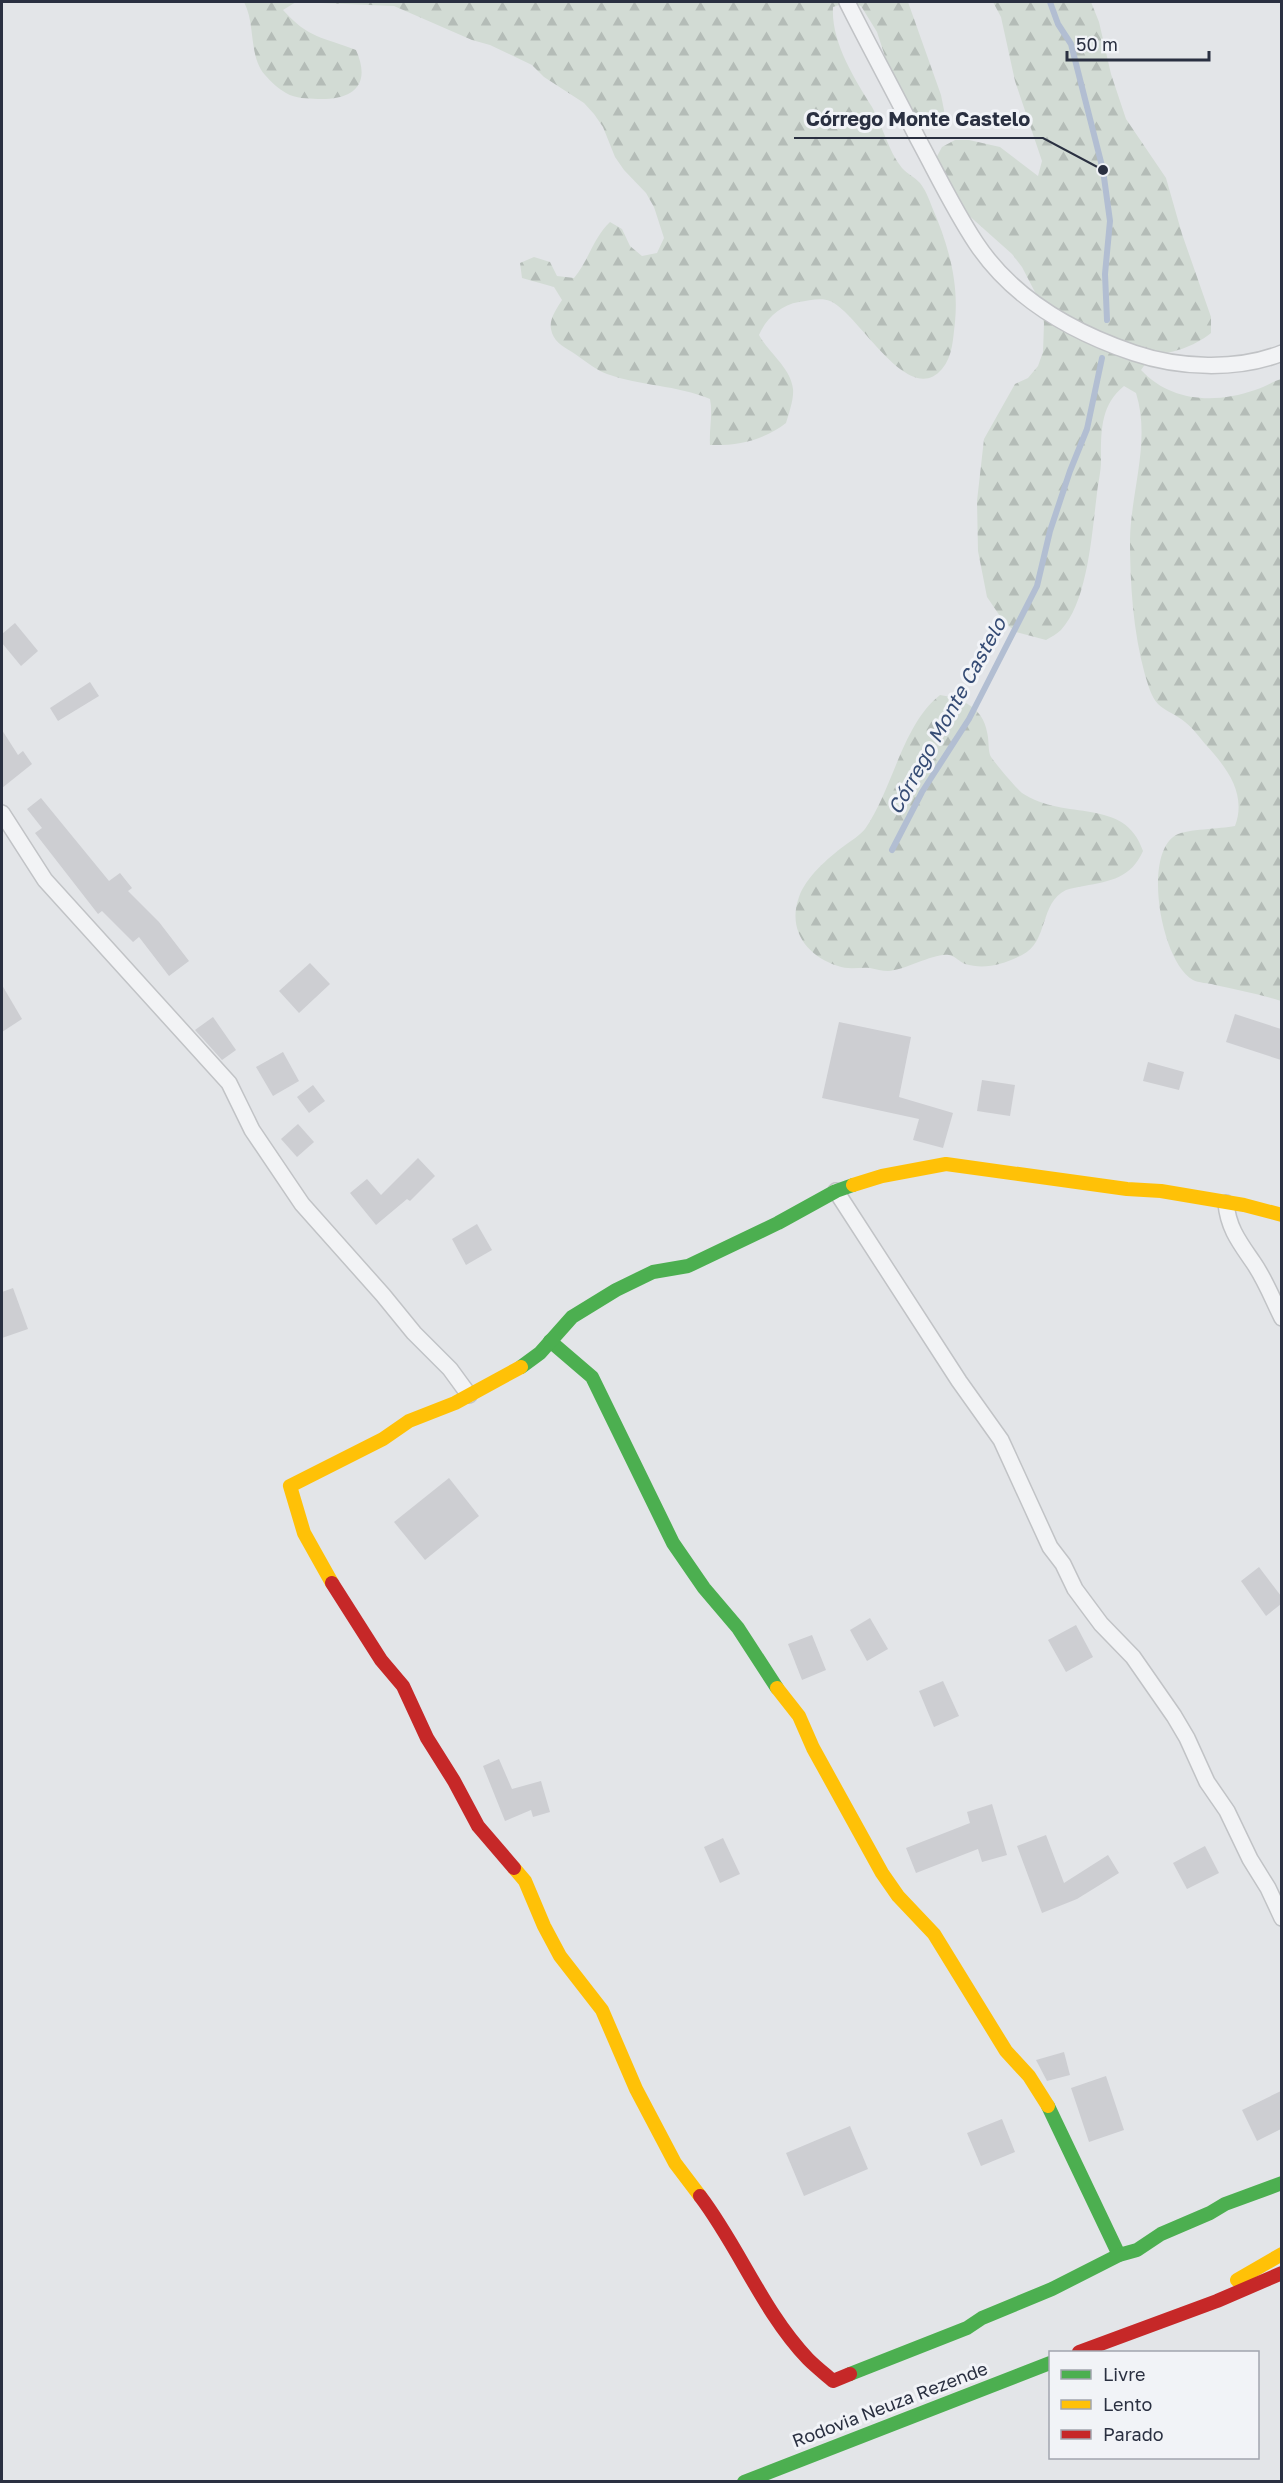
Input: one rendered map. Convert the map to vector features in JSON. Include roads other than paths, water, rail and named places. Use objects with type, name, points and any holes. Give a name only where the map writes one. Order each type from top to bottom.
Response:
[{"type":"street","points":[[847,2],[950,200],[977,244],[1003,277],[1045,312],[1096,340],[1156,360],[1218,367],[1281,354]]},
{"type":"street","points":[[2,813],[45,880],[229,1083],[252,1130],[302,1204],[383,1294],[409,1327],[450,1369],[469,1395]]},
{"type":"street","points":[[1281,1215],[1244,1204],[1161,1191],[1127,1189],[946,1164],[882,1176],[836,1191],[778,1223],[688,1266],[653,1272],[616,1290],[572,1317],[540,1353],[513,1373],[440,1410],[409,1421],[383,1440],[290,1486],[304,1533],[319,1562],[376,1653],[403,1686],[426,1738],[454,1781],[478,1826],[525,1881],[552,1942],[579,1983],[602,2010],[632,2081],[675,2163],[717,2218],[750,2276],[798,2346],[833,2381],[967,2328],[982,2318],[1052,2289],[1119,2254],[1137,2250],[1161,2234],[1225,2204],[1281,2183]]},
{"type":"street","points":[[836,1191],[959,1381],[1001,1440],[1050,1547],[1063,1564],[1075,1589],[1101,1624],[1133,1657],[1174,1716],[1207,1782],[1227,1811],[1250,1859],[1268,1888],[1281,1918]]},
{"type":"street","points":[[1226,1203],[1227,1219],[1234,1234],[1262,1277],[1281,1318]]},
{"type":"street","points":[[550,1341],[592,1377],[606,1409],[638,1467],[673,1544],[704,1588],[738,1628],[755,1658],[799,1716],[813,1748],[882,1873],[898,1896],[934,1934],[1006,2051],[1029,2076],[1047,2104],[1119,2254]]},
{"type":"street","points":[[1174,2316],[1281,2254]]},
{"type":"street","points":[[1082,2351],[1281,2274]]},
{"type":"street","name":"Rodovia Neuza Rezende","points":[[744,2481],[1049,2363]]},
{"type":"waterway","name":"Córrego Monte Castelo","points":[[1050,2],[1058,24],[1071,44],[1103,170],[1110,221],[1105,274],[1107,320]]},
{"type":"waterway","name":"Córrego Monte Castelo","points":[[892,850],[922,792],[969,719],[1037,586],[1050,531],[1087,429],[1102,358]]},
{"type":"place","name":"Córrego Monte Castelo","points":[[1103,170]]}]
